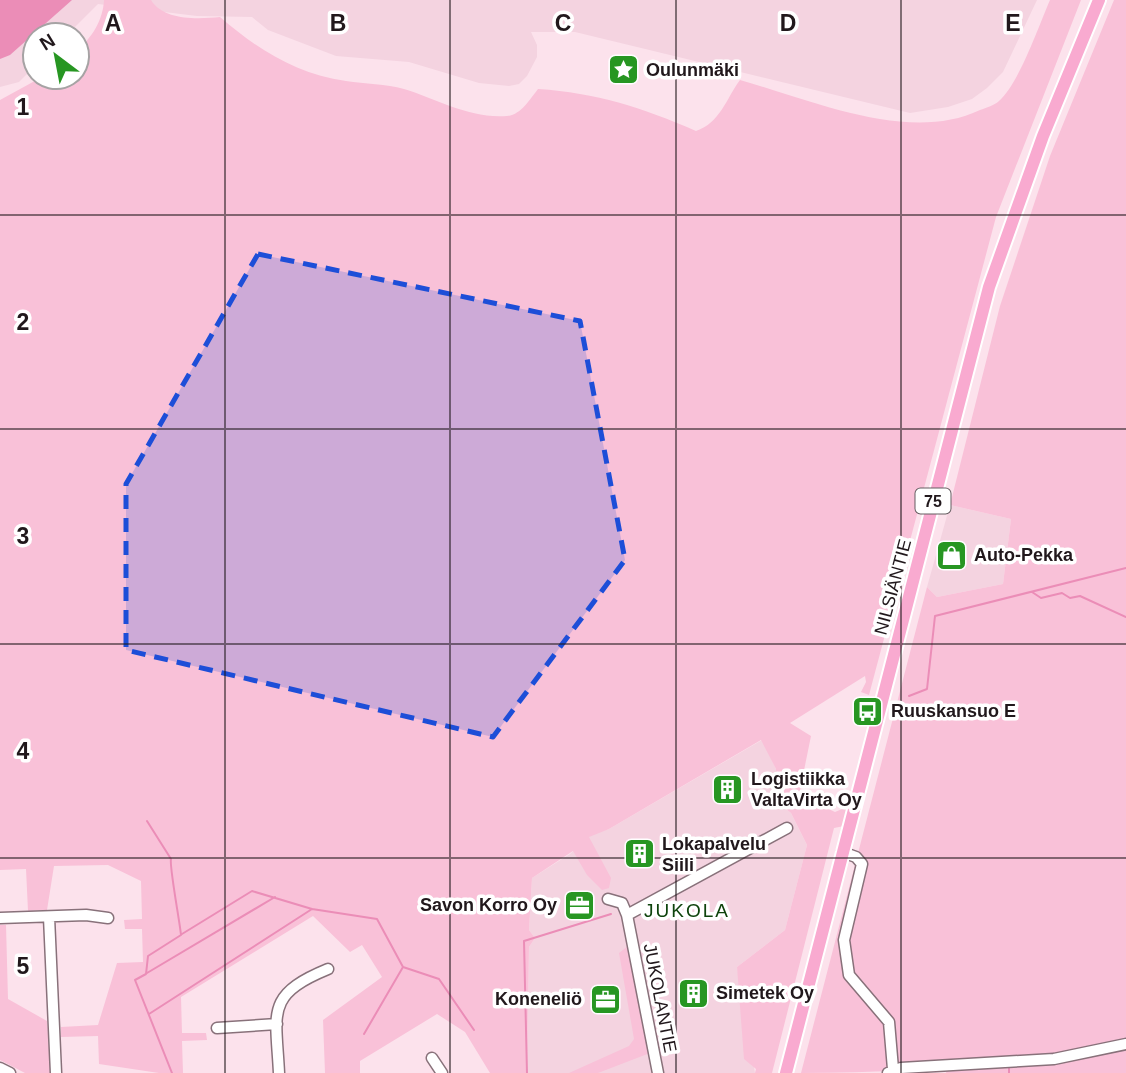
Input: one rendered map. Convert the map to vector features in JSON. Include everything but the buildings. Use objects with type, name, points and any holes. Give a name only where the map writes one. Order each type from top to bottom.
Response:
[{"type":"main road","name":"NILSIÄNTIE","points":[[786,1073],[989,287],[1039,148],[1099,0]]},
{"type":"street","points":[[608,899],[622,903],[626,915],[787,828]]},
{"type":"street","points":[[842,852],[856,857],[862,864],[862,876],[844,940],[849,975],[889,1022],[890,1071],[1043,1060],[1126,1044]]},
{"type":"street","name":"JUKOLANTIE","points":[[626,915],[658,1073]]},
{"type":"street","points":[[48,917],[56,1073]]},
{"type":"street","points":[[0,918],[108,918]]},
{"type":"street","points":[[279,1073],[278,1008],[285,993],[328,969]]},
{"type":"street","points":[[217,1028],[277,1024]]},
{"type":"street","points":[[432,1058],[442,1073]]},
{"type":"street","points":[[0,1068],[10,1073]]},
{"type":"highlighted area","points":[[258,254],[580,321],[625,560],[493,737],[126,650],[126,484]]},
{"type":"shaded area","points":[[0,0],[1037,0],[1003,72],[987,88],[972,99],[948,107],[910,113],[575,32],[531,32],[537,45],[537,57],[527,76],[519,84],[509,86],[479,83],[409,62],[336,56],[268,30],[252,17],[197,16],[98,4],[81,21],[21,21],[21,80],[0,87]]},
{"type":"shaded area","points":[[0,0],[72,0],[48,21],[21,21],[21,45],[10,55],[0,59]]},
{"type":"shaded area","points":[[104,0],[151,0],[164,12],[173,15],[192,18],[220,17],[248,40],[310,73],[404,89],[480,114],[507,116],[517,113],[538,89],[580,94],[619,103],[696,131],[717,116],[740,80],[829,107],[892,121],[952,119],[982,109],[999,101],[1014,82],[1050,0],[1081,0],[996,217],[869,695],[861,692],[866,682],[865,676],[790,723],[811,736],[799,795],[835,812],[854,804],[849,825],[834,828],[772,1073],[755,1073],[756,1069],[744,1059],[737,967],[785,930],[807,845],[791,813],[777,802],[776,769],[761,740],[609,829],[589,837],[611,878],[609,888],[602,890],[587,875],[573,851],[532,878],[529,930],[535,938],[529,947],[527,1073],[490,1073],[465,1032],[437,1014],[360,1061],[360,1073],[325,1073],[323,1020],[382,977],[362,945],[350,952],[313,916],[181,997],[182,1033],[206,1033],[207,1040],[182,1041],[183,1073],[159,1073],[99,1064],[98,1036],[61,1037],[61,1027],[98,1025],[117,963],[143,962],[142,929],[125,929],[124,920],[142,919],[141,881],[108,865],[54,866],[47,910],[28,911],[26,869],[0,870],[0,100],[21,88],[21,91],[91,91],[91,35],[101,15]]},
{"type":"shaded area","points":[[1114,0],[1126,0],[1126,1044],[964,1066],[801,1073],[927,587],[937,597],[1003,584],[1011,519],[950,505],[1000,306],[1050,156]]},
{"type":"shaded area","points":[[950,505],[1011,519],[1003,584],[937,597],[927,587]]},
{"type":"shaded area","name":"JUKOLA","points":[[762,740],[776,769],[777,802],[791,813],[807,845],[785,930],[737,967],[755,1073],[527,1073],[529,947],[535,938],[529,930],[532,878],[570,854],[592,834],[609,829]]},
{"type":"shaded area","points":[[0,925],[6,925],[8,999],[47,1021],[51,1073],[25,1073],[0,1060]]},
{"type":"shaded area","points":[[628,946],[650,1053],[598,1073],[569,1073],[629,1046],[634,1039],[619,953]]},
{"type":"shaded area","points":[[1126,1048],[1126,1073],[946,1073],[947,1069],[1009,1067]]},
{"type":"waterway","points":[[909,696],[927,689],[935,616],[1126,568]]},
{"type":"waterway","points":[[1032,592],[1041,598],[1062,593],[1070,598],[1080,596],[1126,617]]},
{"type":"waterway","points":[[147,821],[171,859],[181,935],[148,956],[146,974],[135,980],[172,1073]]},
{"type":"waterway","points":[[182,934],[252,891],[312,909]]},
{"type":"waterway","points":[[147,973],[275,897]]},
{"type":"waterway","points":[[149,1014],[312,909],[377,919],[403,967],[364,1034]]},
{"type":"waterway","points":[[527,1073],[524,941],[611,914]]},
{"type":"waterway","points":[[403,967],[439,979],[474,1030]]},
{"type":"waterway","points":[[1009,1067],[1009,1073]]},
{"type":"place","name":"Oulunmäki","points":[[623,70]]},
{"type":"place","name":"Auto-Pekka","points":[[951,555]]},
{"type":"place","name":"Ruuskansuo E","points":[[868,711]]},
{"type":"place","name":"Logistiikka ValtaVirta Oy","points":[[728,789]]},
{"type":"place","name":"Lokapalvelu Siili","points":[[639,854]]},
{"type":"place","name":"Savon Korro Oy","points":[[580,905]]},
{"type":"place","name":"Simetek Oy","points":[[693,993]]},
{"type":"place","name":"Koneneliö","points":[[605,999]]},
{"type":"district","name":"JUKOLA","points":[[687,910]]}]
